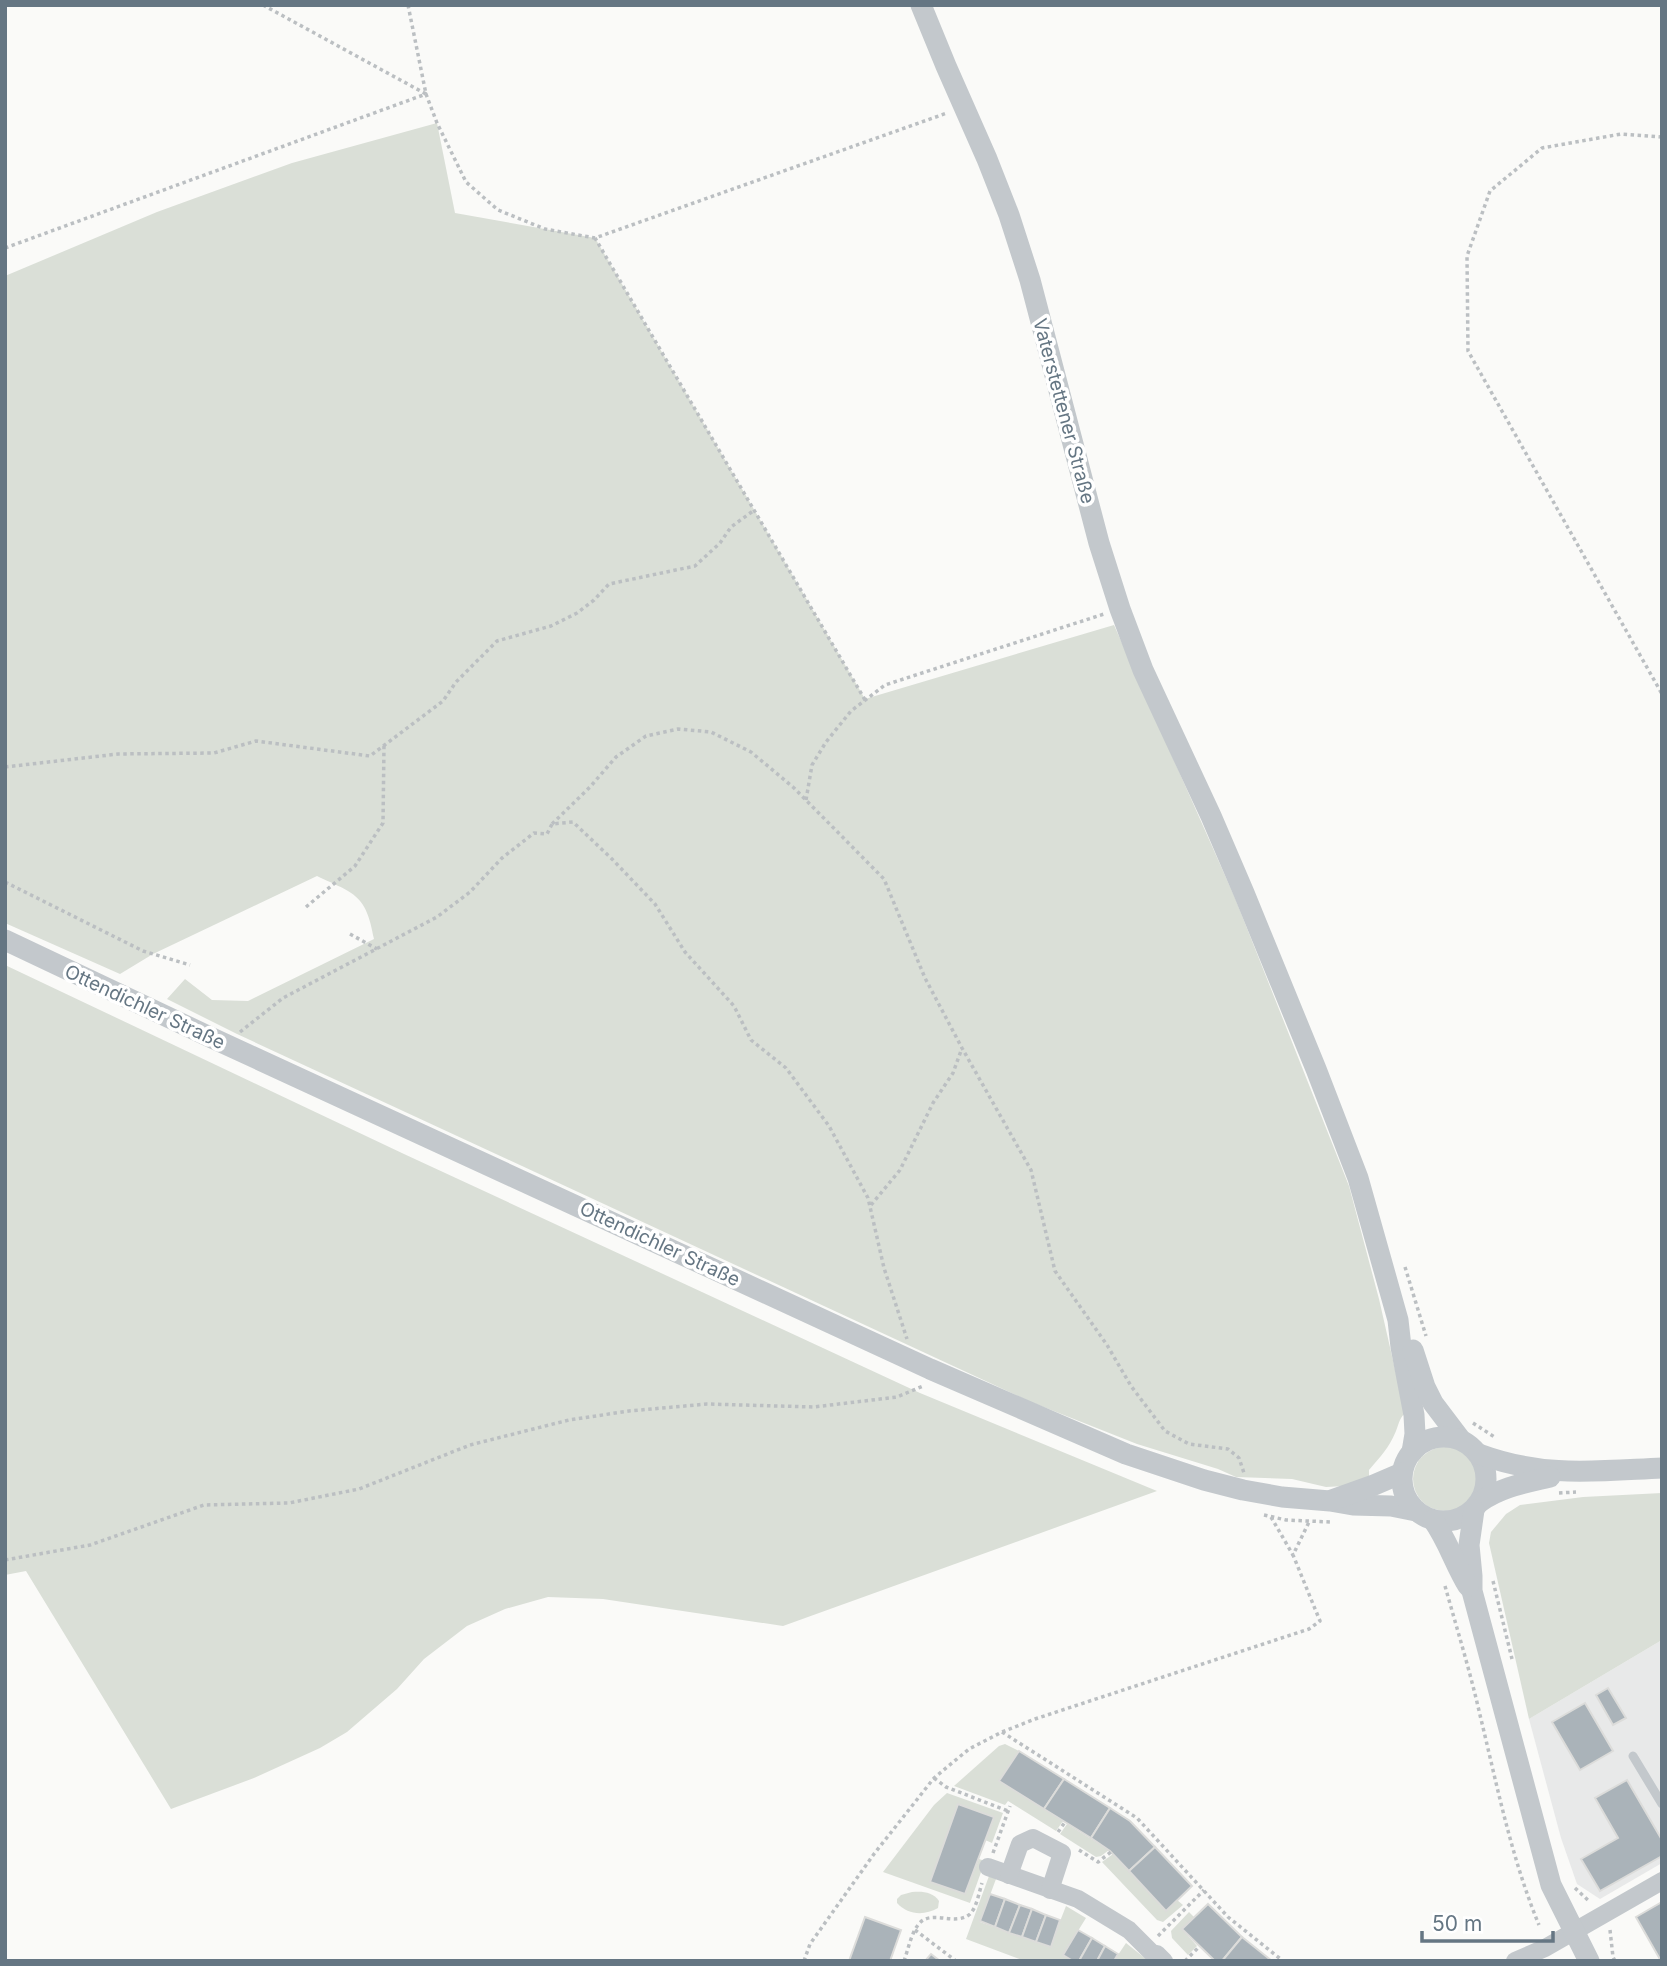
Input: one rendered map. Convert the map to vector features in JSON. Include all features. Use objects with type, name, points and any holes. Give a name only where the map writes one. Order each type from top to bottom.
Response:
[{"type":"street","name":"Vaterstettener Straße","points":[[921,5],[1009,215],[1030,280],[1096,530],[1120,609],[1143,670],[1210,816],[1316,1069],[1358,1178],[1398,1320]]},
{"type":"street","name":"Ottendichler Straße","points":[[5,940],[914,1361],[1126,1454],[1243,1490],[1353,1505],[1400,1507],[1425,1516]]},
{"type":"street","points":[[1398,1320],[1411,1344],[1433,1403],[1461,1440]]},
{"type":"street","points":[[1398,1320],[1415,1415],[1412,1452]]},
{"type":"street","points":[[1472,1591],[1462,1576],[1443,1533],[1410,1505],[1403,1490],[1402,1473],[1406,1462],[1418,1446],[1434,1438],[1461,1440],[1474,1448],[1486,1473],[1487,1483],[1477,1506],[1469,1545],[1472,1591],[1551,1885],[1589,1961]]},
{"type":"street","points":[[1479,1454],[1515,1466],[1569,1473],[1662,1468]]},
{"type":"street","name":"Ottendichler Straße","points":[[1330,1501],[1402,1473]]},
{"type":"street","points":[[1425,1516],[1444,1522],[1455,1520],[1492,1494],[1504,1489],[1569,1473]]},
{"type":"street","points":[[1009,1875],[1020,1844],[1033,1838],[1062,1853],[1050,1890]]},
{"type":"street","points":[[988,1867],[1078,1899],[1129,1930],[1145,1948],[1164,1961]]},
{"type":"street","points":[[1514,1961],[1545,1948],[1662,1881]]},
{"type":"lane","points":[[1633,1756],[1662,1804]]},
{"type":"path","points":[[263,5],[426,94]]},
{"type":"path","points":[[408,5],[426,94],[466,182],[498,211],[545,229],[596,238],[956,111]]},
{"type":"path","points":[[5,248],[426,94]]},
{"type":"path","points":[[1662,136],[1621,134],[1542,148],[1490,191],[1467,256],[1468,351],[1662,694]]},
{"type":"path","points":[[596,238],[865,700]]},
{"type":"path","points":[[5,767],[118,754],[214,753],[256,741],[370,756],[443,701],[456,682],[497,641],[551,626],[577,613],[609,584],[695,566],[720,543],[731,527],[754,510]]},
{"type":"path","points":[[806,800],[812,765],[834,731],[851,711],[885,685],[1120,609]]},
{"type":"path","points":[[237,1034],[283,998],[437,917],[470,892],[502,858],[534,833],[547,834],[552,824],[590,787],[615,757],[646,736],[678,729],[711,732],[751,752],[806,800],[884,878],[925,978],[1031,1170],[1055,1271],[1107,1345],[1130,1386],[1165,1432],[1189,1444],[1228,1449],[1239,1458],[1246,1478]]},
{"type":"path","points":[[306,907],[355,866],[383,822],[384,745]]},
{"type":"path","points":[[552,824],[573,822],[655,904],[685,952],[734,1006],[751,1040],[786,1068],[829,1126],[868,1198],[884,1268],[914,1361]]},
{"type":"path","points":[[5,882],[143,951],[190,965]]},
{"type":"path","points":[[350,934],[377,949]]},
{"type":"path","points":[[870,1206],[900,1170],[933,1103],[953,1073],[962,1048]]},
{"type":"path","points":[[1404,1265],[1427,1339]]},
{"type":"path","points":[[5,1560],[90,1545],[204,1505],[289,1503],[359,1489],[470,1446],[569,1420],[707,1404],[814,1407],[897,1397],[924,1386],[943,1374]]},
{"type":"path","points":[[1468,1420],[1498,1440]]},
{"type":"path","points":[[1549,1494],[1580,1491]]},
{"type":"path","points":[[804,1961],[810,1944],[897,1824],[934,1777],[969,1749],[1035,1719],[1309,1629],[1320,1621],[1293,1555],[1271,1516]]},
{"type":"path","points":[[1293,1555],[1309,1522]]},
{"type":"path","points":[[1491,1576],[1514,1668]]},
{"type":"path","points":[[1442,1578],[1472,1681],[1500,1801],[1527,1895],[1539,1925]]},
{"type":"path","points":[[1002,1732],[1137,1818],[1176,1865],[1228,1917],[1283,1961]]},
{"type":"path","points":[[1036,1762],[1040,1756]]},
{"type":"path","points":[[904,1961],[918,1924],[929,1918],[959,1919],[971,1913],[1009,1809],[946,1787],[934,1777]]},
{"type":"path","points":[[1092,1797],[1095,1791]]},
{"type":"path","points":[[1056,1836],[1065,1822]]},
{"type":"path","points":[[1136,1827],[1142,1823]]},
{"type":"path","points":[[1077,1849],[1098,1862],[1111,1852]]},
{"type":"path","points":[[1572,1885],[1603,1914],[1611,1933],[1615,1961]]},
{"type":"path","points":[[1159,1934],[1204,1891]]},
{"type":"path","points":[[915,1930],[956,1961]]},
{"type":"path","points":[[1185,1961],[1199,1947]]},
{"type":"shaded area","points":[[437,123],[455,213],[595,238],[865,699],[1114,625],[1235,898],[1349,1186],[1407,1412],[1401,1418],[1387,1447],[1369,1470],[1369,1479],[1345,1486],[1326,1487],[1292,1479],[1236,1477],[1137,1444],[1031,1402],[237,1034],[167,999],[185,979],[212,1000],[248,1001],[374,939],[367,913],[357,897],[317,876],[153,954],[120,974],[5,923],[5,276],[157,212],[292,163]]},
{"type":"shaded area","points":[[5,965],[404,1154],[920,1393],[1157,1491],[783,1626],[603,1599],[548,1597],[505,1609],[467,1626],[424,1659],[397,1689],[347,1732],[320,1748],[254,1778],[171,1809],[26,1571],[5,1575]]},
{"type":"shaded area","points":[[1445,1447],[1468,1456],[1477,1479],[1468,1502],[1445,1511],[1422,1502],[1413,1479],[1422,1456]]},
{"type":"shaded area","points":[[1662,1493],[1662,1640],[1529,1719],[1489,1543],[1491,1532],[1506,1514],[1520,1505],[1583,1497]]},
{"type":"shaded area","points":[[1662,1640],[1662,1863],[1600,1899],[1577,1884],[1561,1838],[1529,1719]]},
{"type":"shaded area","points":[[1005,1744],[1019,1751],[1000,1781],[1063,1821],[1056,1831],[1008,1801],[1005,1805],[954,1786],[999,1746]]},
{"type":"shaded area","points":[[947,1793],[1003,1813],[992,1843],[985,1840],[994,1817],[958,1804],[930,1881],[965,1894],[979,1859],[985,1861],[970,1903],[883,1872],[934,1805]]},
{"type":"shaded area","points":[[1067,1824],[1109,1850],[1096,1857],[1060,1834]]},
{"type":"shaded area","points":[[1113,1854],[1166,1910],[1177,1900],[1183,1905],[1163,1922],[1157,1920],[1102,1862]]},
{"type":"shaded area","points":[[989,1876],[996,1879],[980,1922],[1050,1947],[1066,1906],[1086,1918],[1063,1955],[1073,1961],[1025,1961],[966,1939]]},
{"type":"shaded area","points":[[912,1892],[931,1894],[939,1901],[938,1908],[916,1913],[897,1903],[901,1895]]},
{"type":"shaded area","points":[[1189,1912],[1194,1917],[1182,1929],[1197,1946],[1188,1955],[1172,1938],[1171,1931]]},
{"type":"shaded area","points":[[1126,1943],[1146,1959],[1145,1961],[1114,1961]]},
{"type":"building","points":[[1608,1688],[1626,1718],[1613,1725],[1596,1695]]},
{"type":"building","points":[[1585,1703],[1613,1751],[1580,1770],[1552,1722]]},
{"type":"building","points":[[1019,1751],[1064,1779],[1044,1809],[999,1781]]},
{"type":"building","points":[[1064,1779],[1110,1808],[1091,1838],[1044,1809]]},
{"type":"building","points":[[1627,1780],[1662,1840],[1662,1856],[1600,1891],[1581,1859],[1618,1838],[1595,1798]]},
{"type":"building","points":[[958,1804],[994,1817],[965,1894],[930,1882]]},
{"type":"building","points":[[1110,1808],[1130,1821],[1155,1847],[1129,1871],[1110,1851],[1091,1838]]},
{"type":"building","points":[[1155,1847],[1192,1886],[1166,1911],[1129,1871]]},
{"type":"building","points":[[990,1894],[1005,1899],[995,1927],[980,1921]]},
{"type":"building","points":[[1005,1899],[1020,1905],[1009,1933],[995,1927]]},
{"type":"building","points":[[1662,1902],[1662,1961],[1661,1961],[1636,1917]]},
{"type":"building","points":[[1208,1904],[1242,1937],[1222,1961],[1215,1961],[1182,1929]]},
{"type":"building","points":[[1020,1905],[1032,1909],[1022,1937],[1009,1933]]},
{"type":"building","points":[[1032,1909],[1046,1915],[1036,1942],[1022,1937]]},
{"type":"building","points":[[1046,1915],[1060,1920],[1051,1947],[1036,1942]]},
{"type":"building","points":[[865,1917],[901,1930],[890,1961],[849,1961]]},
{"type":"building","points":[[1078,1930],[1092,1938],[1079,1961],[1073,1961],[1063,1955]]},
{"type":"building","points":[[1242,1937],[1272,1961],[1222,1961]]},
{"type":"building","points":[[1092,1938],[1105,1946],[1097,1961],[1079,1961]]},
{"type":"building","points":[[1105,1946],[1118,1954],[1114,1961],[1097,1961]]},
{"type":"building","points":[[931,1954],[940,1961],[925,1961]]}]
